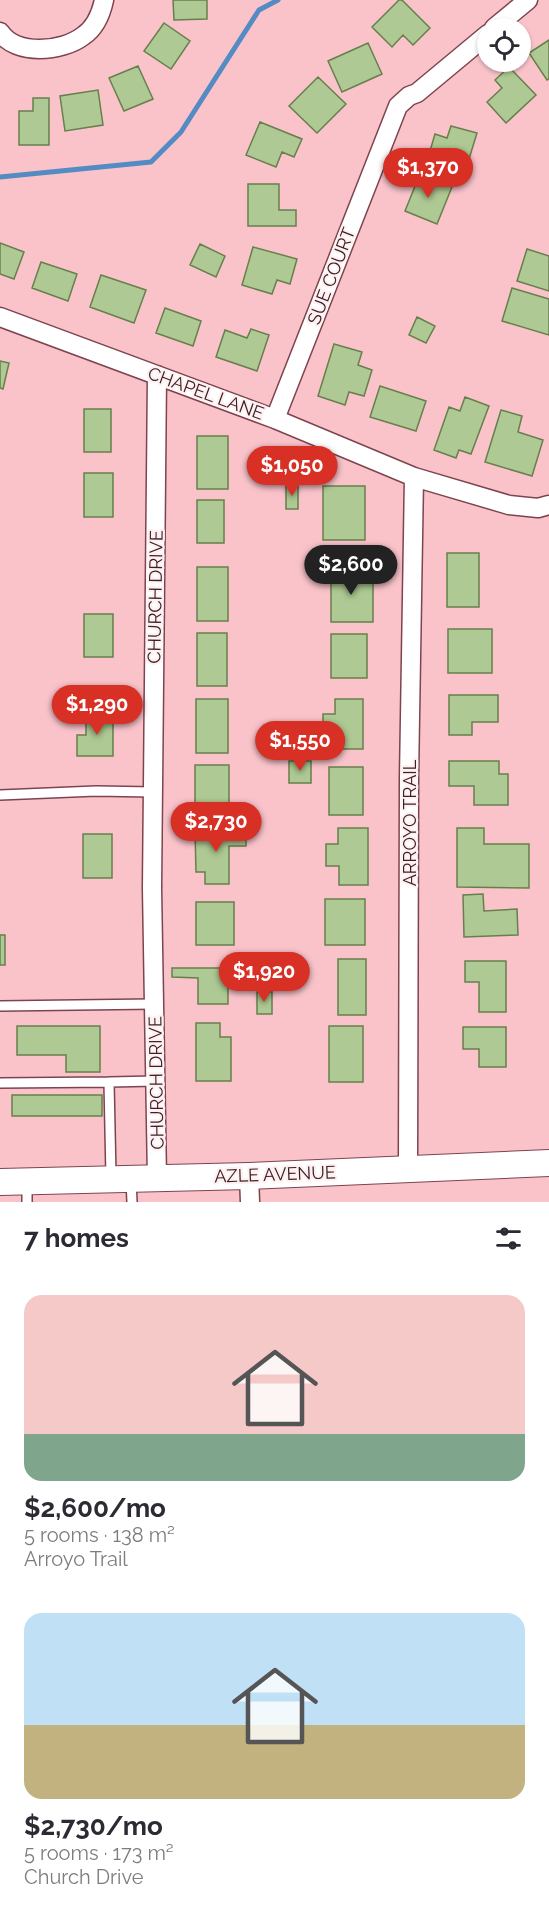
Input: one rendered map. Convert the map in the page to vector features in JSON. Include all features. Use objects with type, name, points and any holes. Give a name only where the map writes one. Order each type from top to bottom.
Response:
[{"type":"main road","name":"AZLE AVENUE","points":[[0,1182],[27,1192],[125,1187],[158,1179],[549,1163]]},
{"type":"street","points":[[0,32],[5,39],[33,49],[64,46],[84,36],[101,15],[104,0]]},
{"type":"street","points":[[506,18],[528,0]]},
{"type":"street","name":"SUE COURT","points":[[275,419],[398,106],[477,43]]},
{"type":"street","name":"CHAPEL LANE","points":[[0,317],[275,419],[414,477],[509,505],[538,508],[549,505]]},
{"type":"street","name":"CHURCH DRIVE","points":[[157,375],[152,888],[158,1179]]},
{"type":"street","name":"ARROYO TRAIL","points":[[408,1169],[409,790],[414,477]]},
{"type":"street","points":[[249,1176],[250,1202]]},
{"type":"lane","points":[[0,795],[96,791],[153,792]]},
{"type":"lane","points":[[0,1006],[154,1004]]},
{"type":"lane","points":[[0,1083],[156,1081]]},
{"type":"lane","points":[[110,1082],[125,1187]]},
{"type":"building","points":[[173,0],[207,0],[207,19],[174,20]]},
{"type":"building","points":[[399,0],[402,0],[430,28],[413,45],[403,35],[392,47],[372,27]]},
{"type":"building","points":[[164,23],[190,41],[171,69],[144,51]]},
{"type":"building","points":[[549,40],[549,79],[547,80],[531,56],[531,52]]},
{"type":"building","points":[[368,43],[382,74],[342,92],[328,61]]},
{"type":"building","points":[[138,66],[153,99],[124,111],[109,78]]},
{"type":"building","points":[[504,72],[514,72],[536,95],[506,123],[487,102],[502,88],[495,80]]},
{"type":"building","points":[[318,77],[346,104],[317,133],[289,106]]},
{"type":"building","points":[[98,90],[103,125],[65,131],[60,96]]},
{"type":"building","points":[[33,98],[49,98],[49,145],[19,145],[19,111],[33,111]]},
{"type":"building","points":[[260,122],[302,139],[294,157],[282,152],[276,167],[246,155]]},
{"type":"building","points":[[451,126],[477,133],[465,172],[427,161],[435,134],[447,138]]},
{"type":"building","points":[[420,174],[452,187],[437,224],[405,211]]},
{"type":"building","points":[[248,184],[279,184],[279,210],[296,210],[296,226],[248,226]]},
{"type":"building","points":[[0,243],[24,252],[14,279],[0,274]]},
{"type":"building","points":[[200,244],[225,256],[216,277],[190,265]]},
{"type":"building","points":[[253,247],[297,259],[290,284],[277,280],[272,294],[242,285]]},
{"type":"building","points":[[527,249],[549,256],[549,291],[517,281]]},
{"type":"building","points":[[41,262],[77,274],[68,301],[32,288]]},
{"type":"building","points":[[101,275],[146,290],[134,323],[90,307]]},
{"type":"building","points":[[512,288],[549,299],[549,335],[502,321]]},
{"type":"building","points":[[165,308],[201,321],[193,346],[156,333]]},
{"type":"building","points":[[417,317],[435,326],[426,343],[409,335]]},
{"type":"building","points":[[251,329],[269,335],[257,371],[216,357],[225,330],[247,338]]},
{"type":"building","points":[[334,344],[362,352],[358,365],[372,370],[364,396],[349,392],[345,405],[318,396]]},
{"type":"building","points":[[0,361],[9,363],[3,389],[0,388]]},
{"type":"building","points":[[380,386],[426,401],[416,431],[370,417]]},
{"type":"building","points":[[465,397],[489,406],[471,454],[459,450],[456,458],[434,450],[449,407],[460,411]]},
{"type":"building","points":[[84,409],[111,409],[111,452],[84,452]]},
{"type":"building","points":[[501,410],[522,416],[518,432],[543,440],[532,476],[485,462]]},
{"type":"building","points":[[197,436],[228,436],[228,489],[197,489]]},
{"type":"building","points":[[84,473],[113,473],[113,517],[84,517]]},
{"type":"building","points":[[286,486],[298,486],[298,509],[286,509]]},
{"type":"building","points":[[323,486],[365,486],[365,540],[323,540]]},
{"type":"building","points":[[197,500],[224,500],[224,543],[197,543]]},
{"type":"building","points":[[447,553],[479,553],[479,607],[447,607]]},
{"type":"building","points":[[331,566],[362,566],[362,583],[373,583],[373,622],[331,622]]},
{"type":"building","points":[[197,567],[228,567],[228,621],[197,621]]},
{"type":"building","points":[[84,614],[113,614],[113,657],[84,657]]},
{"type":"building","points":[[448,629],[492,629],[492,673],[448,673]]},
{"type":"building","points":[[197,633],[227,633],[227,686],[197,686]]},
{"type":"building","points":[[331,634],[367,634],[367,678],[331,678]]},
{"type":"building","points":[[449,695],[498,695],[498,722],[472,722],[472,735],[449,735]]},
{"type":"building","points":[[196,699],[228,699],[228,753],[196,753]]},
{"type":"building","points":[[335,699],[363,699],[363,749],[333,749],[333,736],[323,736],[323,714],[335,714]]},
{"type":"building","points":[[86,712],[113,712],[113,756],[77,756],[77,735],[86,735]]},
{"type":"building","points":[[289,761],[311,761],[311,783],[289,783]]},
{"type":"building","points":[[449,761],[499,761],[499,774],[508,774],[508,805],[474,805],[474,786],[449,786]]},
{"type":"building","points":[[195,765],[229,765],[229,818],[195,818]]},
{"type":"building","points":[[329,767],[363,767],[363,815],[329,815]]},
{"type":"building","points":[[338,828],[368,828],[368,885],[339,885],[339,866],[326,866],[326,844],[338,844]]},
{"type":"building","points":[[457,828],[484,828],[484,844],[529,844],[529,888],[457,887]]},
{"type":"building","points":[[195,830],[246,830],[246,846],[229,846],[229,884],[205,884],[205,872],[196,872]]},
{"type":"building","points":[[83,834],[112,834],[112,878],[83,878]]},
{"type":"building","points":[[483,894],[484,911],[517,909],[518,935],[464,937],[463,895]]},
{"type":"building","points":[[325,899],[365,899],[365,945],[325,945]]},
{"type":"building","points":[[196,902],[234,902],[234,945],[196,945]]},
{"type":"building","points":[[0,935],[5,935],[5,965],[0,965]]},
{"type":"building","points":[[338,959],[366,959],[366,1015],[338,1015]]},
{"type":"building","points":[[465,961],[506,961],[506,1012],[479,1012],[479,982],[465,982]]},
{"type":"building","points":[[172,968],[228,968],[228,1004],[198,1004],[198,978],[172,977]]},
{"type":"building","points":[[257,992],[272,992],[272,1014],[257,1014]]},
{"type":"building","points":[[196,1023],[220,1023],[220,1037],[231,1037],[231,1081],[196,1081]]},
{"type":"building","points":[[17,1026],[100,1026],[100,1072],[66,1072],[66,1055],[17,1055]]},
{"type":"building","points":[[329,1026],[363,1026],[363,1082],[329,1082]]},
{"type":"building","points":[[463,1027],[506,1027],[506,1067],[479,1067],[479,1049],[463,1049]]},
{"type":"building","points":[[12,1095],[102,1095],[102,1116],[12,1116]]},
{"type":"waterway","points":[[0,177],[151,162],[181,132],[259,10],[278,0]]}]
